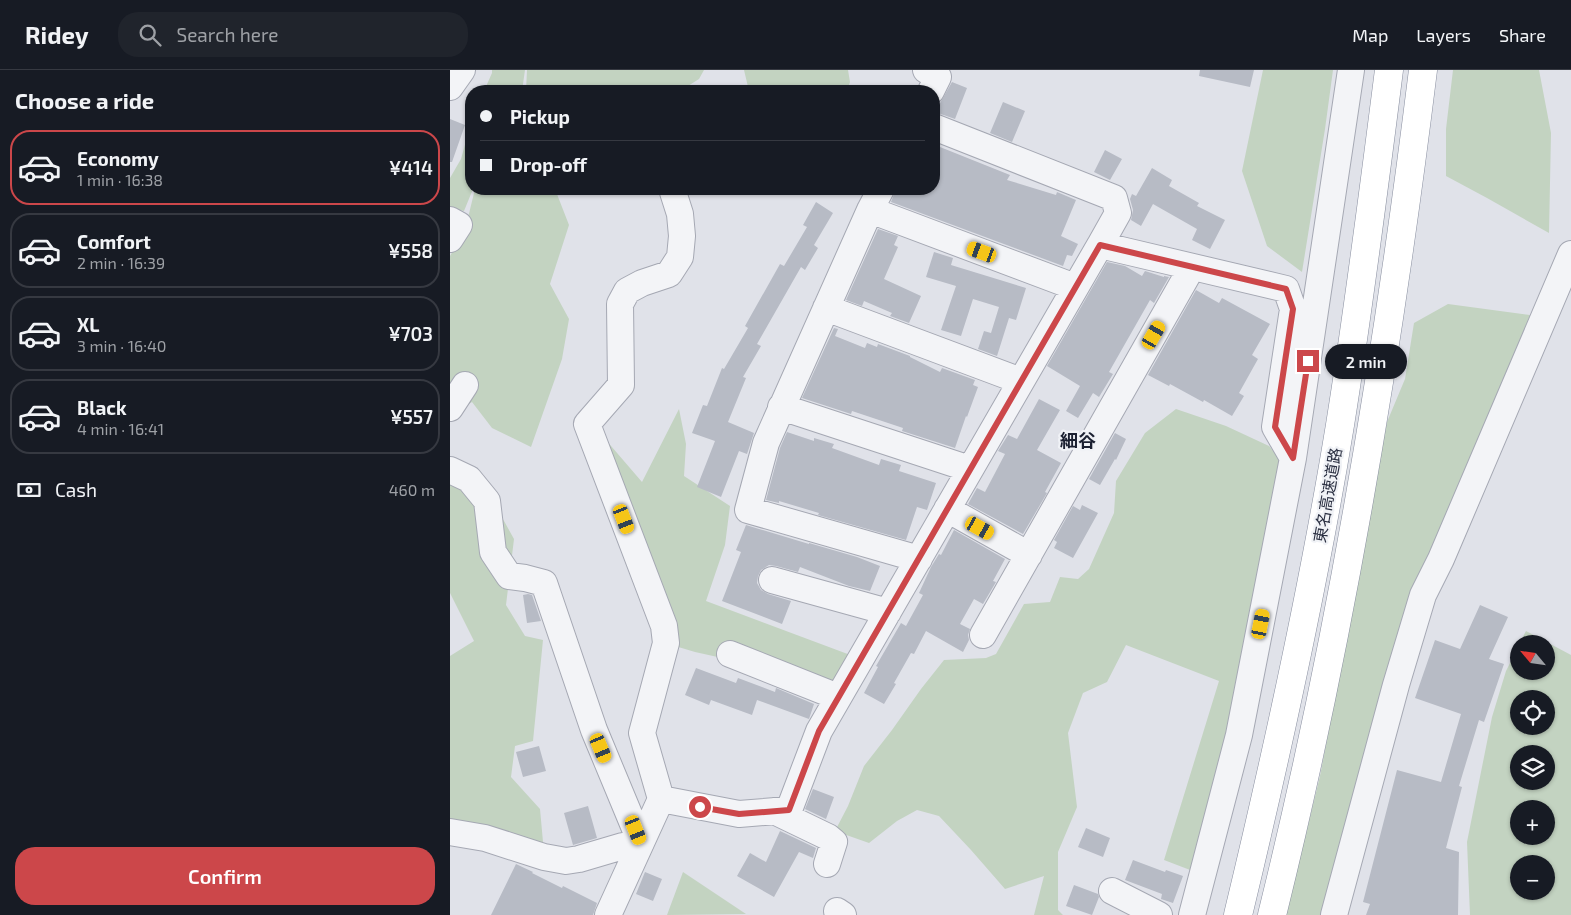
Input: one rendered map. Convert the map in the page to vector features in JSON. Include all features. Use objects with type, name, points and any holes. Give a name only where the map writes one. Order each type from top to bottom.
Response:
[{"type":"highway","name":"東名高速道路","points":[[1238,915],[1266,800],[1304,623],[1336,443],[1375,182],[1389,70]]},
{"type":"highway","name":"東名高速道路","points":[[1272,915],[1296,819],[1340,611],[1371,440],[1414,148],[1423,70]]},
{"type":"street","points":[[450,87],[462,70]]},
{"type":"street","points":[[926,70],[938,77],[934,85]]},
{"type":"street","points":[[1192,915],[1239,735],[1293,458],[1351,70]]},
{"type":"street","points":[[661,800],[739,814],[789,810],[819,731],[1118,213],[1114,198],[940,129]]},
{"type":"street","points":[[608,915],[661,800],[642,733],[666,643],[664,626],[587,424],[620,385],[620,304],[627,291],[642,283],[669,274],[680,257],[682,236],[680,214],[674,195]]},
{"type":"street","points":[[919,559],[748,510],[766,443],[875,199],[1075,288]]},
{"type":"street","points":[[450,220],[459,225],[450,239]]},
{"type":"street","points":[[1100,245],[1286,289],[1293,309],[1275,427],[1293,458]]},
{"type":"street","points":[[1334,915],[1422,595],[1441,559],[1571,254]]},
{"type":"street","points":[[984,635],[1192,267]]},
{"type":"street","points":[[826,308],[1021,381]]},
{"type":"street","points":[[450,408],[465,385]]},
{"type":"street","points":[[782,408],[970,469]]},
{"type":"street","points":[[450,470],[469,479],[487,502],[493,552],[509,576],[544,583],[594,730],[641,843]]},
{"type":"street","points":[[947,509],[1029,555]]},
{"type":"street","points":[[772,580],[888,612]]},
{"type":"street","points":[[730,654],[838,698]]},
{"type":"street","points":[[774,811],[828,837],[834,842],[827,864]]},
{"type":"street","points":[[450,832],[485,838],[544,857],[566,861],[579,860],[623,846],[641,843]]},
{"type":"street","points":[[1112,891],[1159,915]]},
{"type":"green space","points":[[492,70],[525,70],[523,85],[487,85]]},
{"type":"green space","points":[[527,70],[704,70],[699,79],[690,85],[526,85]]},
{"type":"green space","points":[[744,70],[848,70],[850,82],[849,85],[748,85]]},
{"type":"green space","points":[[1263,70],[1333,70],[1302,272],[1267,246],[1242,171]]},
{"type":"green space","points":[[1453,70],[1539,70],[1551,133],[1549,233],[1446,176],[1446,129]]},
{"type":"green space","points":[[465,145],[465,195],[471,195],[464,211],[450,208],[450,178],[461,159]]},
{"type":"green space","points":[[474,195],[557,195],[569,225],[550,284],[569,319],[562,359],[531,447],[492,428],[472,402],[450,416],[450,256],[465,230]]},
{"type":"green space","points":[[1448,304],[1530,315],[1427,586],[1328,915],[1286,915],[1320,776],[1387,422],[1405,379],[1414,323]]},
{"type":"green space","points":[[679,409],[686,444],[684,476],[730,506],[725,545],[706,601],[853,656],[836,685],[675,646],[599,432],[642,482]]},
{"type":"green space","points":[[1176,409],[1226,426],[1269,446],[1284,464],[1198,873],[1164,860],[1219,681],[1126,645],[1107,682],[1083,693],[1068,733],[1077,807],[1058,852],[1058,910],[1063,915],[1034,915],[1044,876],[1005,889],[939,816],[917,810],[897,821],[869,843],[835,831],[848,806],[864,766],[944,660],[986,658],[996,654],[1024,604],[1050,602],[1060,577],[1078,579],[1089,569],[1114,513],[1116,481],[1145,433]]},
{"type":"green space","points":[[450,478],[494,503],[514,539],[506,605],[525,636],[543,640],[533,741],[515,746],[511,777],[540,809],[544,853],[450,829],[450,656],[474,641],[450,593]]},
{"type":"green space","points":[[1526,631],[1534,635],[1524,635]]},
{"type":"green space","points":[[1555,646],[1571,655],[1571,915],[1470,915],[1467,842],[1492,717],[1510,663],[1510,680],[1555,680]]},
{"type":"green space","points":[[683,872],[746,914],[667,915]]},
{"type":"building","points":[[1200,70],[1254,70],[1250,87],[1199,76]]},
{"type":"building","points":[[952,82],[967,88],[955,119],[940,114],[940,103]]},
{"type":"building","points":[[1003,102],[1025,111],[1012,142],[990,133]]},
{"type":"building","points":[[450,119],[465,125],[452,162],[450,162]]},
{"type":"building","points":[[940,147],[1010,175],[1007,180],[1056,195],[1057,192],[1076,200],[1061,236],[1078,244],[1072,256],[1067,255],[1063,266],[891,202],[894,195],[940,195]]},
{"type":"building","points":[[1105,150],[1122,159],[1110,180],[1094,172]]},
{"type":"building","points":[[1152,168],[1172,180],[1169,186],[1199,203],[1197,206],[1225,220],[1210,249],[1192,240],[1197,229],[1153,204],[1141,226],[1131,220],[1133,210],[1130,199],[1132,194],[1136,196]]},
{"type":"building","points":[[816,202],[833,213],[814,245],[818,248],[805,270],[801,267],[757,344],[761,346],[743,377],[746,378],[728,422],[754,433],[747,454],[739,451],[721,497],[697,487],[715,441],[692,433],[703,405],[707,406],[722,368],[724,369],[748,328],[745,326],[780,264],[784,266],[807,227],[803,225]]},
{"type":"building","points":[[878,229],[898,236],[894,245],[898,247],[884,279],[921,296],[909,323],[890,316],[892,313],[864,301],[862,306],[846,300]]},
{"type":"building","points":[[934,252],[953,258],[951,265],[1026,288],[1016,320],[1009,318],[997,356],[978,349],[984,331],[991,333],[999,307],[973,299],[961,336],[941,330],[956,286],[926,277]]},
{"type":"building","points":[[1107,262],[1125,266],[1142,276],[1145,271],[1169,277],[1154,303],[1150,300],[1109,372],[1113,374],[1099,397],[1093,393],[1078,418],[1066,411],[1080,386],[1047,366]]},
{"type":"building","points":[[1196,290],[1219,303],[1222,298],[1270,324],[1252,355],[1258,359],[1239,393],[1244,396],[1232,416],[1204,400],[1203,402],[1170,384],[1169,386],[1148,375]]},
{"type":"building","points":[[834,328],[838,329],[835,336],[865,348],[867,343],[877,347],[878,344],[910,356],[940,372],[942,368],[975,380],[973,385],[978,387],[955,448],[902,431],[903,428],[852,411],[851,414],[802,398]]},
{"type":"building","points":[[1039,399],[1060,410],[1037,450],[1061,463],[1045,492],[1047,493],[1023,534],[968,504],[977,488],[985,492],[1005,454],[998,451],[1008,435],[1017,439]]},
{"type":"building","points":[[787,432],[814,441],[814,438],[834,444],[832,448],[879,465],[881,459],[901,465],[899,471],[936,483],[927,510],[917,507],[906,540],[818,515],[819,513],[779,501],[779,503],[766,500],[780,448]]},
{"type":"building","points":[[1115,433],[1126,439],[1116,460],[1100,485],[1089,479]]},
{"type":"building","points":[[1082,505],[1098,513],[1073,558],[1054,548],[1057,542],[1054,540],[1073,506],[1080,510]]},
{"type":"building","points":[[746,525],[857,557],[880,566],[870,591],[849,586],[800,567],[798,572],[769,565],[761,570],[757,583],[761,590],[768,594],[791,601],[782,624],[722,601],[741,552],[736,550]]},
{"type":"building","points":[[954,530],[1005,559],[993,581],[996,582],[983,604],[974,599],[960,624],[970,629],[969,640],[963,652],[926,631],[914,654],[911,653],[884,704],[864,693],[878,667],[876,666],[901,623],[906,626],[923,595],[919,593],[931,567],[939,554],[941,555]]},
{"type":"building","points":[[523,595],[532,595],[541,621],[527,623]]},
{"type":"building","points":[[1480,605],[1508,617],[1489,659],[1504,664],[1484,722],[1479,720],[1459,786],[1462,787],[1446,848],[1459,852],[1458,915],[1366,915],[1370,904],[1363,902],[1397,770],[1441,782],[1461,714],[1415,698],[1435,640],[1460,649]]},
{"type":"building","points":[[696,668],[736,683],[738,678],[775,692],[776,688],[814,704],[809,719],[757,700],[752,715],[711,700],[709,705],[685,695]]},
{"type":"building","points":[[539,746],[546,771],[523,777],[516,752]]},
{"type":"building","points":[[813,789],[834,797],[826,819],[805,809]]},
{"type":"building","points":[[588,806],[597,838],[573,845],[564,813]]},
{"type":"building","points":[[1086,828],[1110,838],[1103,857],[1078,847]]},
{"type":"building","points":[[780,831],[816,848],[813,858],[799,852],[774,897],[737,876],[750,853],[766,862]]},
{"type":"building","points":[[1133,860],[1165,872],[1166,870],[1183,876],[1173,903],[1161,899],[1162,894],[1125,880]]},
{"type":"building","points":[[516,864],[562,888],[563,886],[597,903],[593,915],[491,915]]},
{"type":"building","points":[[645,872],[662,879],[653,901],[636,894]]},
{"type":"building","points":[[1074,885],[1098,894],[1099,897],[1092,915],[1066,906]]},
{"type":"district","name":"細谷","points":[[1078,440]]},
{"type":"route","points":[[700,807],[739,814],[789,810],[819,731],[1100,245],[1286,289],[1293,309],[1275,427],[1293,458],[1308,361]]}]
